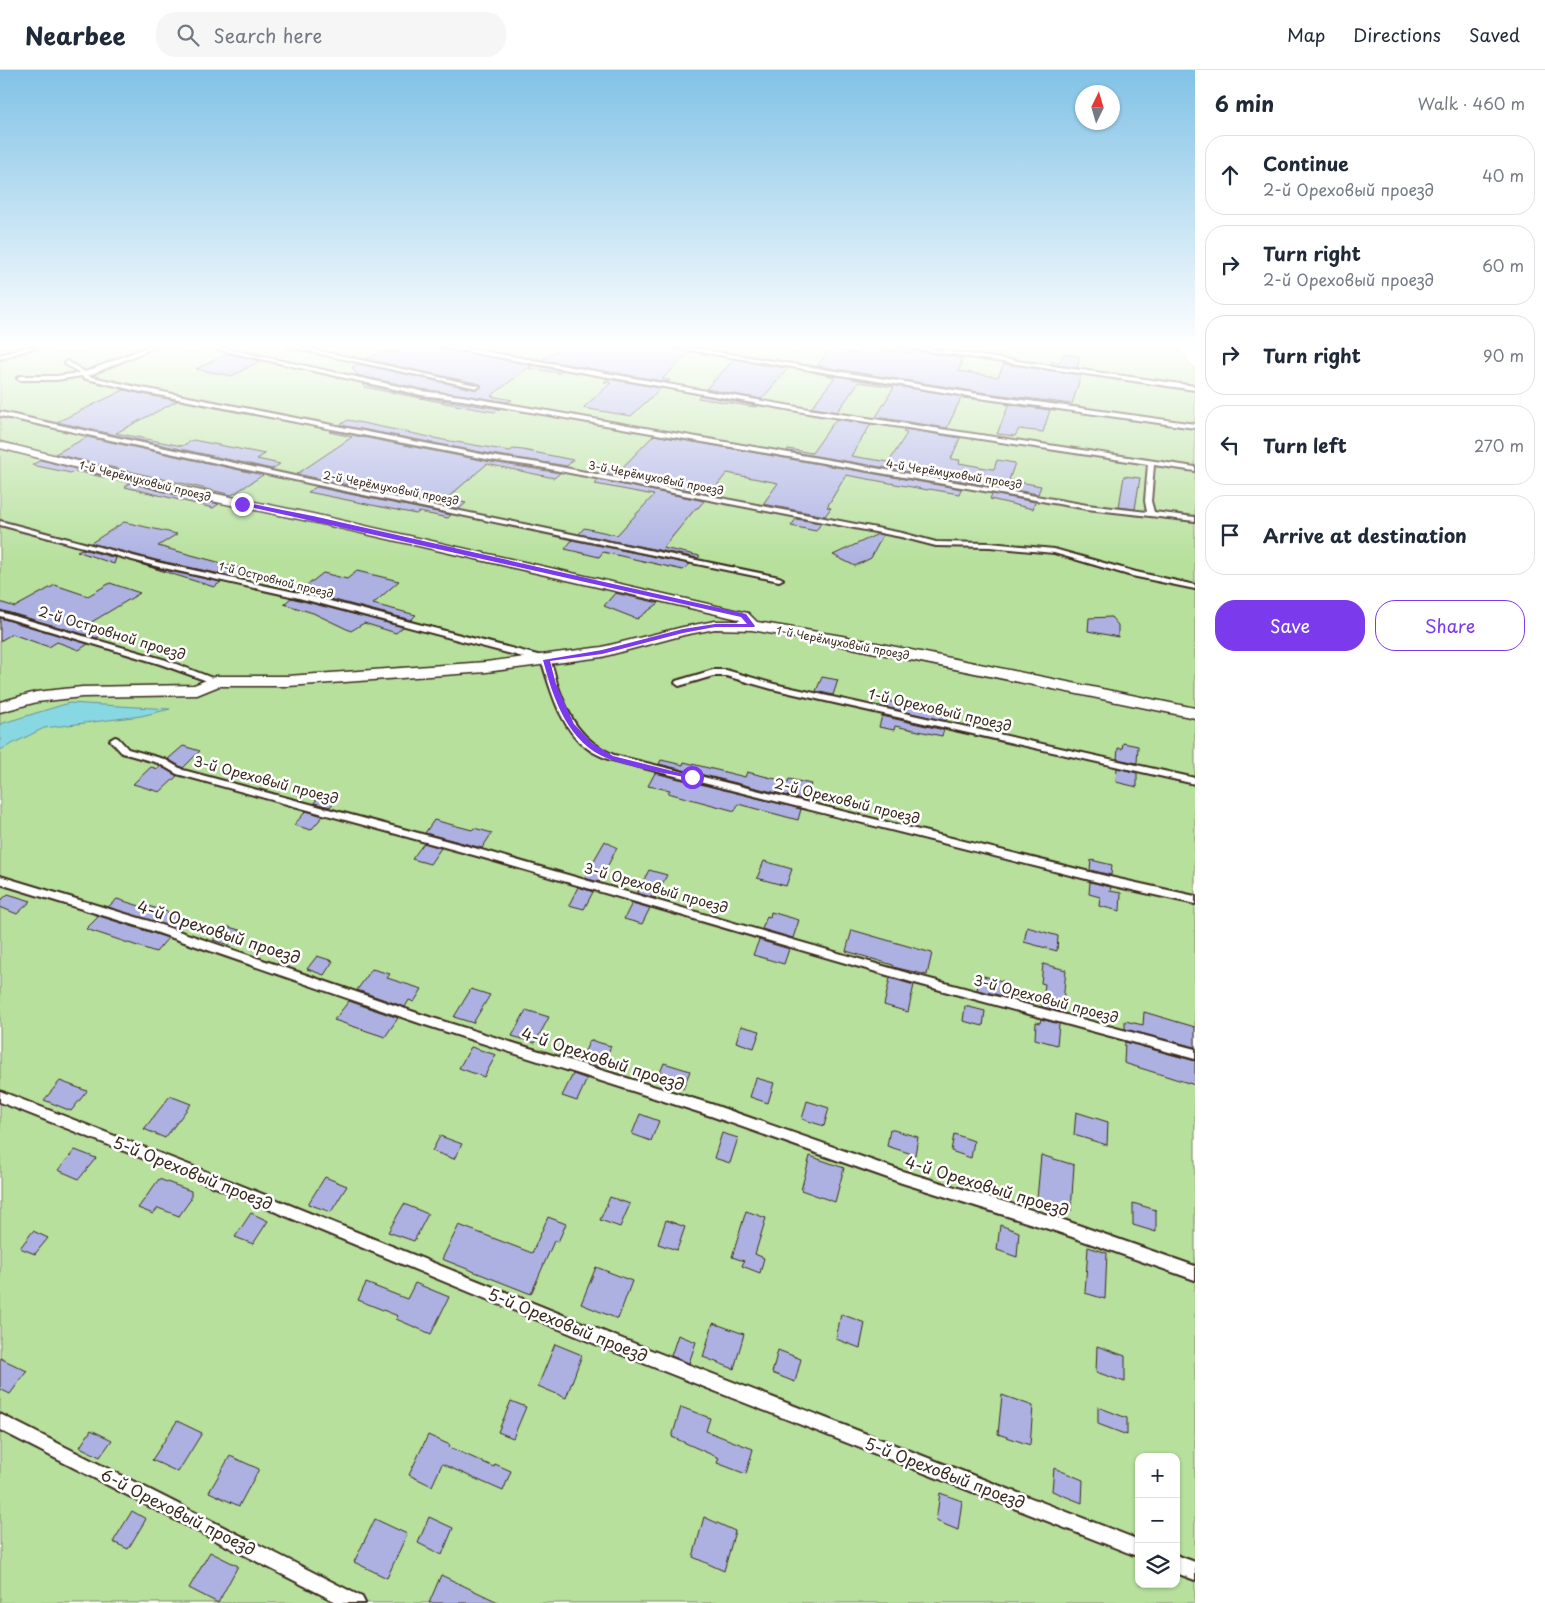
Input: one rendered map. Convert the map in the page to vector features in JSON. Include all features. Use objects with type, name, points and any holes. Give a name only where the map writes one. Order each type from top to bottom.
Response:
[{"type":"street","name":"1-й Черёмуховый проезд","points":[[0,445],[183,491],[313,518],[743,616],[752,626],[842,641],[1195,712]]},
{"type":"street","points":[[0,707],[36,697],[82,692],[197,690],[216,681],[288,681],[388,675],[546,660],[602,652],[691,629],[715,626],[752,626]]},
{"type":"lane","name":"2-й Черёмуховый проезд","points":[[21,419],[312,482],[779,579]]},
{"type":"lane","name":"3-й Черёмуховый проезд","points":[[296,419],[902,535],[936,544],[990,545],[1054,551],[1135,574],[1195,588]]},
{"type":"lane","name":"4-й Черёмуховый проезд","points":[[580,419],[1087,507],[1195,519]]},
{"type":"lane","points":[[857,419],[1195,470]]},
{"type":"lane","points":[[1140,419],[1195,426]]},
{"type":"lane","points":[[1151,515],[1148,501],[1152,463]]},
{"type":"lane","name":"1-й Островной проезд","points":[[0,523],[155,564],[232,580],[546,660]]},
{"type":"lane","name":"2-й Островной проезд","points":[[0,614],[163,662],[216,681]]},
{"type":"lane","name":"2-й Ореховый проезд","points":[[546,660],[553,684],[571,725],[590,745],[611,758],[1114,882],[1195,900]]},
{"type":"lane","name":"1-й Ореховый проезд","points":[[679,683],[713,673],[726,673],[772,686],[1195,780]]},
{"type":"lane","name":"3-й Ореховый проезд","points":[[115,740],[125,751],[161,761],[180,772],[478,853],[911,978],[1195,1054]]},
{"type":"lane","name":"4-й Ореховый проезд","points":[[0,880],[145,924],[422,1019],[711,1110],[902,1177],[1058,1225],[1195,1272]]},
{"type":"lane","name":"5-й Ореховый проезд","points":[[0,1096],[220,1183],[597,1337],[1135,1547]]},
{"type":"lane","name":"6-й Ореховый проезд","points":[[0,1422],[356,1603]]},
{"type":"lane","points":[[1180,1565],[1195,1571]]},
{"type":"green space","points":[[0,419],[1195,419],[1195,1603],[0,1603]]},
{"type":"water","points":[[69,703],[170,709],[141,716],[44,728],[0,750],[0,724]]},
{"type":"building","points":[[64,419],[144,419],[116,433],[182,446],[193,440],[265,454],[257,459],[280,464],[272,469],[57,422]]},
{"type":"building","points":[[836,419],[871,424],[851,456],[889,462],[907,433],[903,432],[905,429],[960,438],[951,459],[960,460],[959,463],[992,469],[994,469],[997,460],[1015,463],[1009,480],[1041,486],[1038,494],[787,451],[788,449],[812,453]]},
{"type":"building","points":[[886,419],[951,419],[947,428]]},
{"type":"building","points":[[1003,419],[1047,419],[1043,432],[1019,429],[1015,436],[997,434]]},
{"type":"building","points":[[348,420],[444,440],[510,451],[513,449],[523,450],[573,460],[567,466],[491,454],[340,425]]},
{"type":"building","points":[[329,432],[491,462],[560,473],[554,478],[487,464],[446,499],[466,503],[459,509],[297,474],[352,437]]},
{"type":"building","points":[[654,435],[961,489],[959,494],[846,475],[827,507],[831,508],[825,516],[763,504],[778,483],[727,473],[710,494],[605,474],[610,469],[619,471]]},
{"type":"building","points":[[87,437],[263,475],[232,495],[55,454]]},
{"type":"building","points":[[41,460],[130,483],[75,471],[71,473],[32,465]]},
{"type":"building","points":[[1124,476],[1140,478],[1135,509],[1119,507]]},
{"type":"building","points":[[599,480],[704,501],[663,548],[700,556],[698,558],[579,534],[584,528],[617,535],[654,495],[595,484]]},
{"type":"building","points":[[130,483],[219,504],[213,508],[125,487]]},
{"type":"building","points":[[316,487],[451,515],[448,518],[419,512],[416,514],[308,492]]},
{"type":"building","points":[[992,494],[1035,502],[1033,509],[990,499]]},
{"type":"building","points":[[796,519],[821,523],[816,531],[791,526]]},
{"type":"building","points":[[124,522],[177,534],[158,546],[240,568],[230,576],[156,560],[91,543]]},
{"type":"building","points":[[878,534],[883,535],[871,558],[855,566],[833,555]]},
{"type":"building","points":[[572,540],[690,564],[683,570],[603,552],[599,557],[565,549]]},
{"type":"building","points":[[82,549],[116,558],[114,564],[77,551]]},
{"type":"building","points":[[137,563],[155,568],[221,582],[214,587]]},
{"type":"building","points":[[357,571],[399,581],[373,604],[416,615],[411,620],[300,591],[323,573],[347,579]]},
{"type":"building","points":[[110,583],[140,593],[90,623],[110,630],[97,638],[0,610],[0,602],[15,607],[55,585],[88,596]]},
{"type":"building","points":[[615,593],[659,603],[637,619],[604,606]]},
{"type":"building","points":[[291,598],[403,627],[396,633],[364,623],[351,631],[313,613],[284,604]]},
{"type":"building","points":[[1111,617],[1118,625],[1118,637],[1088,631],[1089,618]]},
{"type":"building","points":[[0,618],[88,644],[79,650],[57,642],[49,647],[12,634],[0,641]]},
{"type":"building","points":[[822,677],[838,680],[833,695],[816,691]]},
{"type":"building","points":[[887,701],[948,713],[946,721],[885,707]]},
{"type":"building","points":[[882,716],[944,730],[942,736],[895,726],[894,730],[879,727]]},
{"type":"building","points":[[1123,743],[1138,746],[1137,763],[1117,759],[1118,748],[1122,749]]},
{"type":"building","points":[[183,746],[200,751],[183,768],[168,759]]},
{"type":"building","points":[[661,760],[683,765],[684,762],[745,777],[747,772],[788,782],[789,779],[811,784],[805,800],[659,764]]},
{"type":"building","points":[[160,766],[177,776],[160,792],[133,784],[151,767],[158,769]]},
{"type":"building","points":[[1117,768],[1137,773],[1137,787],[1116,782]]},
{"type":"building","points":[[655,773],[801,809],[798,820],[738,804],[735,811],[668,793],[670,790],[648,786]]},
{"type":"building","points":[[321,794],[337,799],[330,807],[314,803]]},
{"type":"building","points":[[306,811],[323,816],[311,830],[294,825]]},
{"type":"building","points":[[434,820],[492,833],[482,848],[425,833]]},
{"type":"building","points":[[605,841],[617,848],[599,882],[584,878]]},
{"type":"building","points":[[424,843],[441,848],[430,864],[412,859]]},
{"type":"building","points":[[1091,860],[1112,865],[1111,875],[1090,870]]},
{"type":"building","points":[[764,861],[792,869],[786,886],[757,878]]},
{"type":"building","points":[[649,870],[667,875],[655,898],[637,893]]},
{"type":"building","points":[[1090,882],[1111,887],[1110,891],[1121,893],[1120,911],[1099,906],[1100,897],[1089,894]]},
{"type":"building","points":[[578,887],[593,892],[584,909],[569,905]]},
{"type":"building","points":[[8,894],[31,901],[17,914],[0,907],[0,901]]},
{"type":"building","points":[[117,899],[143,907],[145,905],[187,918],[177,929],[108,907]]},
{"type":"building","points":[[632,903],[650,908],[642,924],[624,919]]},
{"type":"building","points":[[771,912],[799,920],[793,938],[762,929],[767,916],[770,917]]},
{"type":"building","points":[[99,916],[168,938],[156,952],[86,929]]},
{"type":"building","points":[[226,926],[242,931],[229,945],[213,940]]},
{"type":"building","points":[[1027,927],[1058,936],[1057,951],[1024,942]]},
{"type":"building","points":[[852,930],[932,953],[927,975],[893,967],[893,965],[846,951]]},
{"type":"building","points":[[759,940],[789,949],[784,964],[753,955]]},
{"type":"building","points":[[317,956],[333,961],[324,975],[307,969]]},
{"type":"building","points":[[1043,964],[1066,970],[1062,1012],[1042,1007],[1045,984],[1041,983]]},
{"type":"building","points":[[372,969],[390,974],[387,978],[422,989],[414,1002],[409,1000],[405,1007],[357,990]]},
{"type":"building","points":[[980,975],[1009,983],[1007,997],[977,990]]},
{"type":"building","points":[[890,978],[914,985],[908,1012],[884,1005]]},
{"type":"building","points":[[471,989],[490,995],[473,1023],[454,1017]]},
{"type":"building","points":[[349,1001],[398,1018],[385,1037],[334,1020]]},
{"type":"building","points":[[965,1006],[985,1011],[983,1026],[963,1021]]},
{"type":"building","points":[[526,1010],[549,1017],[535,1043],[512,1036]]},
{"type":"building","points":[[1144,1012],[1195,1027],[1195,1047],[1125,1029],[1125,1021],[1143,1025]]},
{"type":"building","points":[[1041,1019],[1059,1024],[1057,1045],[1035,1039],[1036,1022],[1040,1023]]},
{"type":"building","points":[[741,1026],[760,1031],[754,1048],[736,1042]]},
{"type":"building","points":[[590,1040],[611,1046],[602,1067],[580,1062]]},
{"type":"building","points":[[1125,1042],[1195,1061],[1195,1085],[1124,1063]]},
{"type":"building","points":[[471,1047],[496,1055],[484,1077],[459,1068]]},
{"type":"building","points":[[664,1063],[690,1071],[683,1089],[657,1080]]},
{"type":"building","points":[[573,1074],[587,1079],[577,1101],[562,1096]]},
{"type":"building","points":[[756,1078],[774,1083],[768,1103],[750,1097]]},
{"type":"building","points":[[60,1081],[87,1091],[71,1111],[44,1100]]},
{"type":"building","points":[[170,1096],[191,1104],[165,1138],[144,1129]]},
{"type":"building","points":[[807,1101],[829,1108],[824,1126],[802,1119]]},
{"type":"building","points":[[1076,1112],[1108,1122],[1107,1145],[1074,1135]]},
{"type":"building","points":[[640,1114],[659,1121],[651,1141],[632,1134]]},
{"type":"building","points":[[890,1129],[918,1137],[915,1155],[887,1146]]},
{"type":"building","points":[[722,1133],[738,1138],[730,1163],[714,1158]]},
{"type":"building","points":[[954,1134],[974,1141],[971,1158],[951,1151]]},
{"type":"building","points":[[440,1136],[462,1144],[454,1159],[432,1151]]},
{"type":"building","points":[[75,1150],[96,1158],[79,1179],[58,1170]]},
{"type":"building","points":[[1041,1155],[1074,1165],[1071,1211],[1037,1199]]},
{"type":"building","points":[[810,1156],[844,1168],[835,1202],[801,1190]]},
{"type":"building","points":[[325,1177],[347,1186],[331,1212],[308,1204]]},
{"type":"building","points":[[159,1179],[191,1191],[191,1199],[179,1216],[158,1208],[153,1214],[138,1208]]},
{"type":"building","points":[[610,1197],[630,1204],[620,1227],[600,1220]]},
{"type":"building","points":[[1133,1203],[1156,1210],[1156,1232],[1133,1225]]},
{"type":"building","points":[[404,1204],[428,1214],[414,1241],[388,1232]]},
{"type":"building","points":[[746,1211],[766,1218],[755,1254],[764,1258],[760,1273],[742,1266],[744,1261],[732,1257]]},
{"type":"building","points":[[251,1213],[268,1221],[253,1244],[235,1237]]},
{"type":"building","points":[[548,1217],[566,1224],[558,1242],[554,1241],[531,1294],[442,1259],[459,1225],[532,1253]]},
{"type":"building","points":[[666,1220],[685,1227],[677,1250],[658,1244]]},
{"type":"building","points":[[1000,1225],[1019,1232],[1017,1257],[997,1250]]},
{"type":"building","points":[[33,1231],[48,1238],[35,1254],[20,1248]]},
{"type":"building","points":[[1088,1247],[1107,1253],[1105,1299],[1085,1293]]},
{"type":"building","points":[[596,1267],[632,1281],[618,1319],[581,1304]]},
{"type":"building","points":[[366,1283],[407,1299],[415,1283],[449,1297],[431,1334],[396,1319],[398,1316],[358,1300]]},
{"type":"building","points":[[841,1314],[865,1323],[860,1348],[836,1339]]},
{"type":"building","points":[[713,1323],[744,1334],[734,1369],[703,1357]]},
{"type":"building","points":[[678,1335],[696,1342],[689,1363],[671,1356]]},
{"type":"building","points":[[555,1344],[582,1355],[566,1398],[538,1386]]},
{"type":"building","points":[[1097,1346],[1125,1356],[1125,1382],[1096,1372]]},
{"type":"building","points":[[778,1350],[801,1359],[795,1382],[772,1373]]},
{"type":"building","points":[[0,1358],[27,1371],[10,1394],[0,1389]]},
{"type":"building","points":[[1002,1395],[1033,1406],[1030,1445],[998,1434]]},
{"type":"building","points":[[511,1401],[526,1407],[513,1438],[498,1432]]},
{"type":"building","points":[[681,1407],[710,1418],[706,1431],[753,1449],[746,1474],[717,1463],[719,1458],[672,1437]]},
{"type":"building","points":[[1098,1407],[1127,1418],[1127,1435],[1098,1424]]},
{"type":"building","points":[[177,1421],[202,1433],[178,1472],[152,1460]]},
{"type":"building","points":[[91,1430],[112,1440],[100,1457],[80,1447]]},
{"type":"building","points":[[428,1435],[450,1445],[449,1447],[494,1467],[495,1464],[511,1471],[503,1491],[442,1464],[432,1486],[409,1475]]},
{"type":"building","points":[[230,1456],[259,1469],[239,1506],[209,1492]]},
{"type":"building","points":[[1054,1468],[1083,1480],[1082,1503],[1052,1491]]},
{"type":"building","points":[[940,1493],[962,1501],[958,1530],[936,1521]]},
{"type":"building","points":[[132,1511],[146,1519],[128,1549],[113,1542]]},
{"type":"building","points":[[429,1517],[453,1528],[442,1555],[418,1543]]},
{"type":"building","points":[[704,1517],[735,1531],[724,1571],[693,1557]]},
{"type":"building","points":[[375,1519],[407,1534],[387,1578],[354,1562]]},
{"type":"building","points":[[210,1552],[238,1566],[218,1603],[189,1588]]},
{"type":"building","points":[[441,1575],[500,1603],[429,1603]]},
{"type":"route","points":[[242,504],[313,518],[743,616],[752,626],[715,626],[683,631],[602,652],[546,660],[553,684],[571,725],[590,745],[611,758],[692,777]]}]
